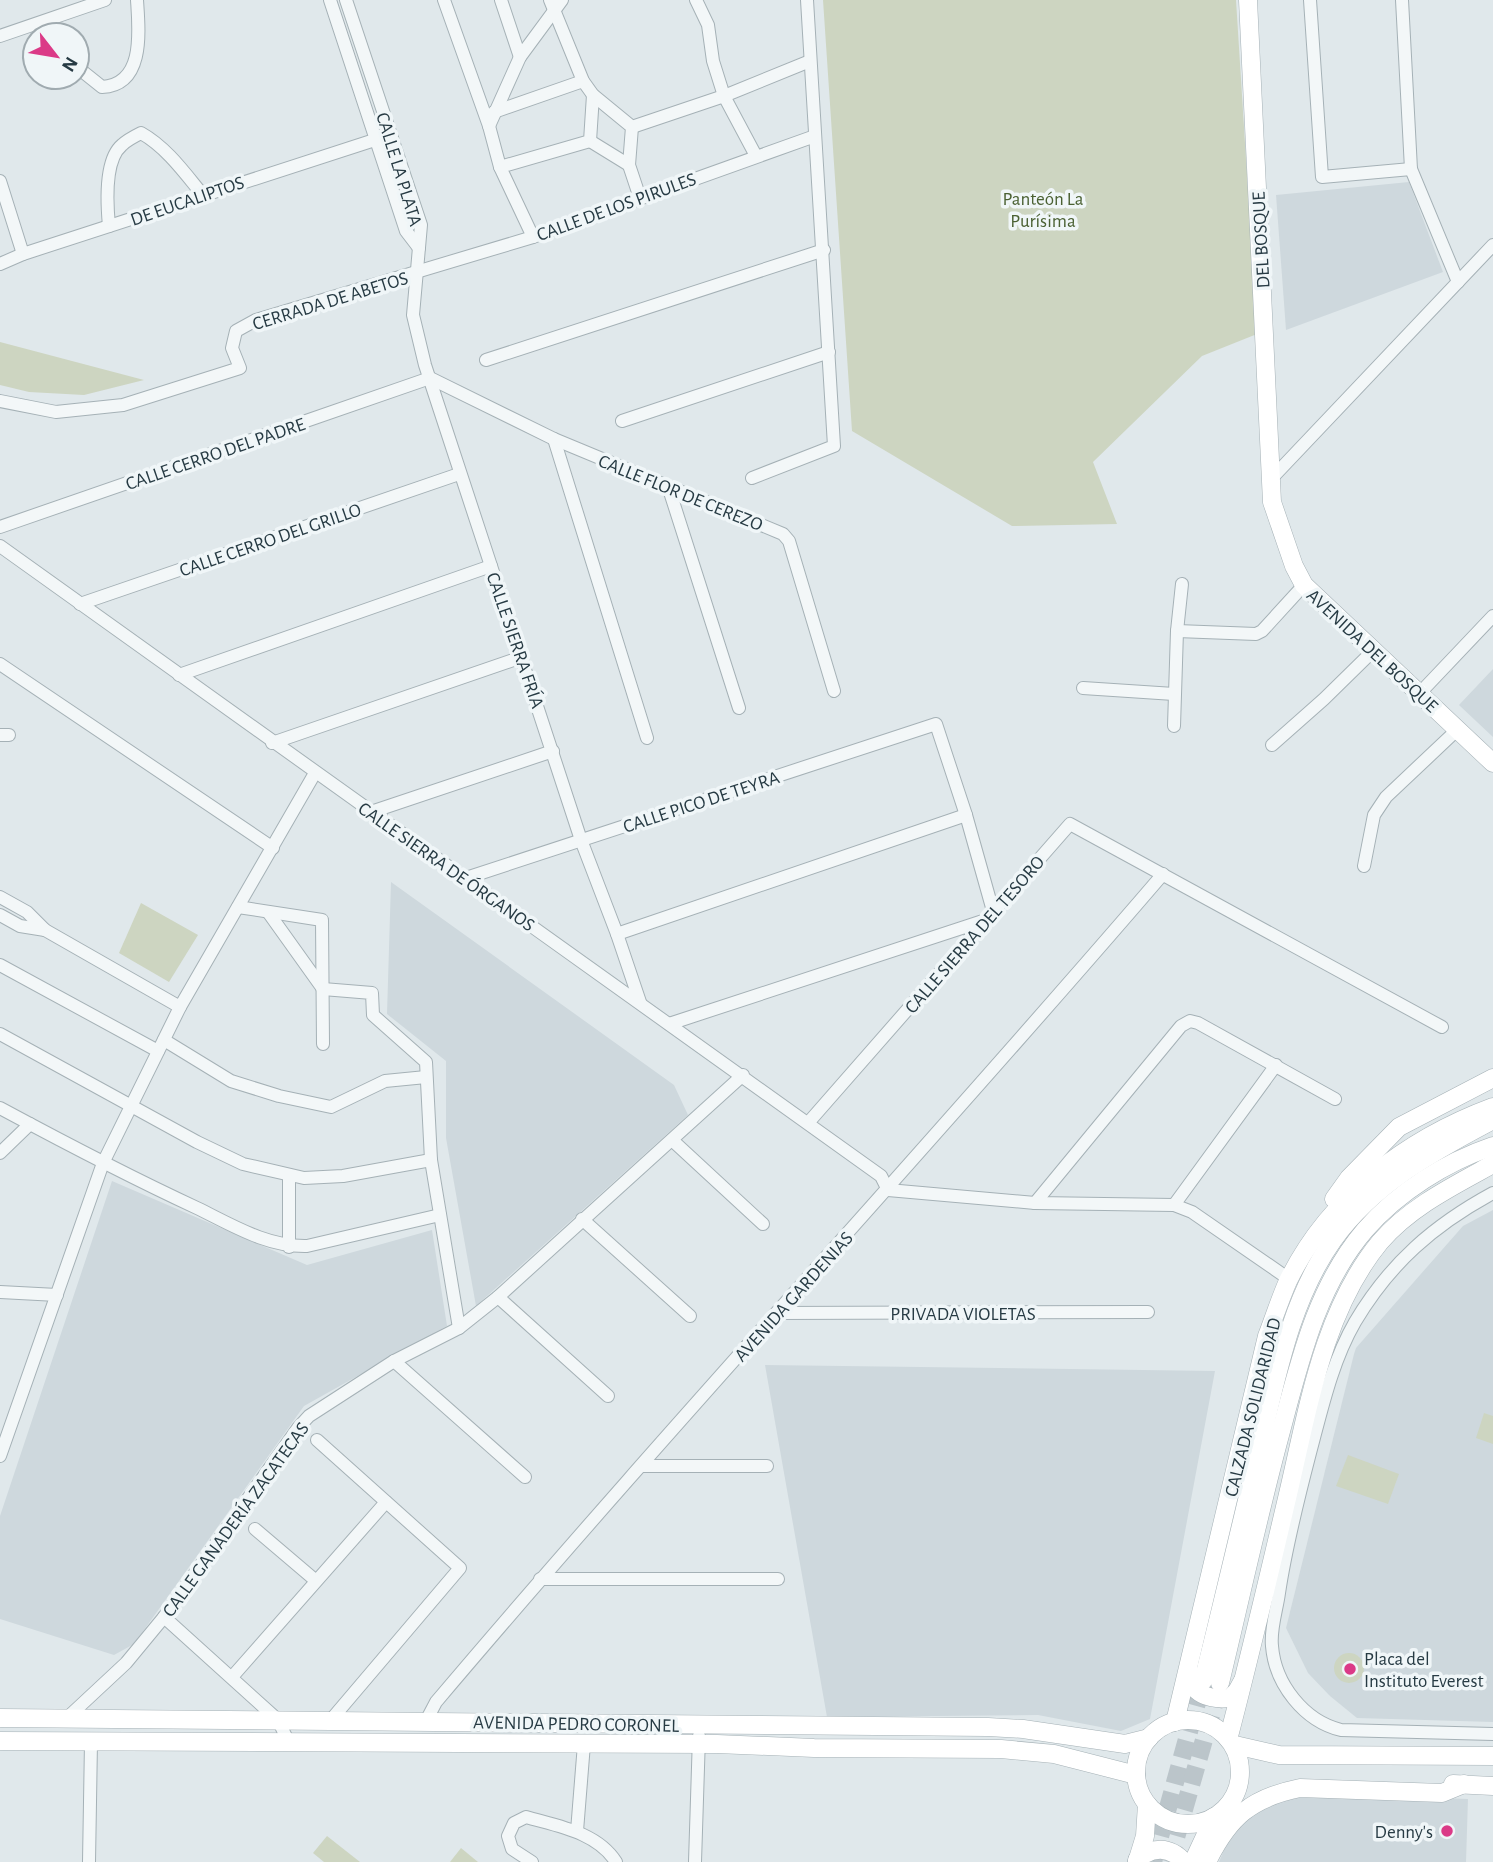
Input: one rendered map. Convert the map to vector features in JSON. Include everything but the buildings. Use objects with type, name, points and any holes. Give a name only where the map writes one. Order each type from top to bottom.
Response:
[{"type":"main road","name":"DEL BOSQUE","points":[[1248,0],[1271,479]]},
{"type":"main road","name":"AVENIDA DEL BOSQUE","points":[[1271,479],[1272,502],[1293,566],[1304,585],[1493,763]]},
{"type":"main road","points":[[1317,1234],[1326,1210],[1349,1178],[1399,1127],[1493,1078]]},
{"type":"main road","name":"CALZADA SOLIDARIDAD","points":[[1175,1722],[1267,1336],[1289,1279],[1317,1234],[1358,1186],[1412,1146],[1493,1107]]},
{"type":"main road","name":"CALZADA SOLIDARIDAD","points":[[1493,1120],[1414,1165],[1381,1189],[1334,1239],[1308,1286],[1297,1308],[1279,1368],[1212,1682],[1298,1368],[1327,1289],[1365,1229],[1408,1190],[1466,1155],[1493,1146]]},
{"type":"main road","points":[[1193,1862],[1221,1812],[1236,1792],[1240,1776],[1239,1760],[1232,1740],[1246,1671],[1304,1426],[1324,1352],[1341,1305],[1372,1253],[1400,1222],[1442,1192],[1493,1164]]},
{"type":"main road","points":[[1189,1662],[1191,1685],[1198,1692],[1213,1698],[1230,1698],[1237,1691],[1246,1671]]},
{"type":"main road","name":"AVENIDA PEDRO CORONEL","points":[[0,1718],[988,1727],[1045,1731],[1125,1744],[1149,1738]]},
{"type":"main road","points":[[1493,1756],[1279,1755],[1232,1740],[1207,1724],[1186,1720],[1159,1729],[1149,1738],[1139,1755],[1136,1775],[1139,1791],[1147,1804],[1164,1818],[1185,1824],[1200,1823],[1254,1791],[1300,1779],[1493,1786]]},
{"type":"main road","name":"AVENIDA PEDRO CORONEL","points":[[0,1741],[699,1744],[1001,1749],[1054,1754],[1136,1775]]},
{"type":"main road","points":[[1207,1862],[1232,1820],[1252,1805],[1281,1792],[1300,1788],[1442,1793],[1464,1784]]},
{"type":"main road","points":[[1137,1861],[1145,1836],[1147,1804]]},
{"type":"main road","points":[[1137,1861],[1145,1853],[1161,1849],[1174,1852],[1184,1862]]},
{"type":"street","points":[[44,21],[105,0]]},
{"type":"street","points":[[91,78],[102,87],[110,87],[130,76],[139,31],[137,0]]},
{"type":"street","name":"CALLE LA PLATA","points":[[330,0],[406,231],[419,248]]},
{"type":"street","name":"CALLE LA PLATA","points":[[346,0],[421,225],[416,272]]},
{"type":"street","points":[[444,0],[489,126],[500,167],[533,237]]},
{"type":"street","points":[[501,0],[520,57]]},
{"type":"street","points":[[696,0],[708,25],[713,61],[724,96],[756,156]]},
{"type":"street","points":[[752,478],[834,446],[807,0]]},
{"type":"street","points":[[1310,0],[1322,177],[1411,169]]},
{"type":"street","points":[[1402,0],[1411,169],[1458,282]]},
{"type":"street","points":[[489,126],[520,57],[555,3]]},
{"type":"street","points":[[555,3],[583,81],[593,94],[632,127]]},
{"type":"street","points":[[0,36],[21,29]]},
{"type":"street","points":[[632,127],[724,96],[810,61]]},
{"type":"street","points":[[494,112],[583,81]]},
{"type":"street","points":[[590,141],[593,94]]},
{"type":"street","points":[[632,127],[629,165],[640,198]]},
{"type":"street","points":[[109,226],[106,198],[114,155],[121,145],[141,133],[177,163],[202,194]]},
{"type":"street","name":"DE EUCALIPTOS","points":[[0,264],[202,194],[390,135]]},
{"type":"street","name":"CALLE DE LOS PIRULES","points":[[416,272],[533,237],[815,136]]},
{"type":"street","points":[[500,167],[590,141],[629,165]]},
{"type":"street","points":[[0,181],[23,254]]},
{"type":"street","points":[[406,231],[421,225]]},
{"type":"street","points":[[1271,479],[1493,245]]},
{"type":"street","points":[[486,360],[824,250]]},
{"type":"street","name":"CALLE SIERRA FRÍA","points":[[416,272],[413,315],[459,474],[582,840],[640,1003]]},
{"type":"street","name":"CERRADA DE ABETOS","points":[[0,401],[56,412],[136,401],[240,368],[232,348],[236,331],[256,320],[416,272]]},
{"type":"street","points":[[622,421],[829,352]]},
{"type":"street","name":"CALLE FLOR DE CEREZO","points":[[430,379],[554,439],[669,489],[783,534],[789,541],[834,691]]},
{"type":"street","name":"CALLE CERRO DEL PADRE","points":[[0,527],[430,379]]},
{"type":"street","points":[[554,439],[647,738]]},
{"type":"street","name":"CALLE CERRO DEL GRILLO","points":[[80,604],[459,474]]},
{"type":"street","points":[[669,489],[740,708]]},
{"type":"street","name":"CALLE SIERRA DE ÓRGANOS","points":[[0,545],[272,743],[743,1075],[881,1176],[888,1190]]},
{"type":"street","points":[[180,676],[491,566]]},
{"type":"street","points":[[1174,726],[1177,631],[1182,584]]},
{"type":"street","points":[[1177,631],[1256,634],[1262,631],[1304,585]]},
{"type":"street","points":[[1419,694],[1493,616]]},
{"type":"street","points":[[1272,745],[1374,650]]},
{"type":"street","points":[[272,743],[522,657]]},
{"type":"street","points":[[0,664],[273,848]]},
{"type":"street","points":[[1083,688],[1174,694]]},
{"type":"street","name":"CALLE PICO DE TEYRA","points":[[466,878],[936,724],[966,815]]},
{"type":"street","points":[[1364,866],[1374,815],[1386,797],[1458,729]]},
{"type":"street","points":[[371,812],[553,751]]},
{"type":"street","points":[[0,1455],[3,1439],[103,1163],[180,1007],[315,773]]},
{"type":"street","points":[[617,934],[966,815],[988,916],[670,1024]]},
{"type":"street","name":"CALLE SIERRA DEL TESORO","points":[[808,1124],[1070,824],[1163,874]]},
{"type":"street","points":[[1163,874],[1442,1027]]},
{"type":"street","name":"AVENIDA GARDENIAS","points":[[426,1721],[436,1702],[540,1579],[888,1190],[1163,874]]},
{"type":"street","points":[[0,897],[27,912],[45,930],[180,1007]]},
{"type":"street","points":[[238,907],[322,920],[323,1044]]},
{"type":"street","points":[[268,912],[323,989],[372,993],[373,1015],[426,1062],[431,1160],[458,1328]]},
{"type":"street","points":[[0,915],[20,926],[45,930]]},
{"type":"street","points":[[0,965],[232,1081],[279,1096],[331,1107],[385,1081],[426,1076]]},
{"type":"street","points":[[1035,1203],[1181,1026],[1190,1021],[1276,1065],[1335,1100]]},
{"type":"street","points":[[0,1034],[197,1142],[243,1164],[304,1178],[343,1176],[431,1160]]},
{"type":"street","points":[[1174,1205],[1276,1065]]},
{"type":"street","name":"CALLE GANADERÍA ZACATECAS","points":[[67,1718],[126,1663],[164,1616],[309,1416],[394,1361],[458,1328],[498,1297],[743,1075]]},
{"type":"street","points":[[0,1108],[103,1163],[267,1241],[289,1247],[307,1246],[440,1215]]},
{"type":"street","points":[[2,1149],[30,1124]]},
{"type":"street","points":[[673,1140],[763,1224]]},
{"type":"street","points":[[289,1175],[289,1247]]},
{"type":"street","points":[[888,1190],[1035,1203],[1174,1205],[1192,1212],[1289,1279]]},
{"type":"street","points":[[1493,1193],[1446,1220],[1419,1241],[1393,1269],[1354,1324],[1336,1362],[1319,1417],[1283,1572],[1272,1643],[1276,1668],[1283,1684],[1307,1715],[1323,1726],[1341,1730],[1493,1734]]},
{"type":"street","points":[[582,1219],[690,1315]]},
{"type":"street","points":[[0,1292],[57,1295]]},
{"type":"street","points":[[498,1297],[608,1396]]},
{"type":"street","name":"PRIVADA VIOLETAS","points":[[777,1313],[1148,1312]]},
{"type":"street","points":[[394,1361],[525,1477]]},
{"type":"street","points":[[317,1440],[460,1568],[330,1721]]},
{"type":"street","points":[[642,1466],[767,1466]]},
{"type":"street","points":[[232,1677],[386,1502]]},
{"type":"street","points":[[255,1529],[315,1580]]},
{"type":"street","points":[[540,1579],[778,1579]]},
{"type":"street","points":[[164,1616],[278,1720],[289,1743]]},
{"type":"street","points":[[695,1862],[699,1725]]},
{"type":"street","points":[[89,1862],[91,1742]]},
{"type":"street","points":[[577,1831],[584,1744]]},
{"type":"street","points":[[532,1862],[513,1849],[509,1836],[514,1823],[526,1817],[577,1831],[610,1852],[616,1862]]},
{"type":"shaded area","points":[[1409,182],[1443,272],[1286,330],[1276,195]]},
{"type":"shaded area","points":[[1493,669],[1493,737],[1459,705]]},
{"type":"shaded area","points":[[391,882],[674,1085],[688,1115],[476,1306],[446,1138],[446,1061],[387,1014]]},
{"type":"shaded area","points":[[112,1181],[307,1265],[432,1230],[447,1326],[304,1406],[134,1644],[114,1655],[0,1619],[0,1516]]},
{"type":"shaded area","points":[[1493,1210],[1493,1722],[1357,1718],[1308,1673],[1286,1628],[1354,1354],[1356,1348],[1463,1226]]},
{"type":"shaded area","points":[[765,1365],[1215,1371],[1150,1719],[1121,1731],[1038,1715],[827,1717]]},
{"type":"shaded area","points":[[1322,1794],[1468,1799],[1466,1862],[1219,1862],[1232,1831],[1255,1811],[1283,1797]]},
{"type":"green space","name":"Panteón La Purísima","points":[[823,0],[1236,0],[1257,334],[1202,356],[1093,462],[1117,524],[1012,526],[852,431]]},
{"type":"green space","points":[[0,342],[144,380],[84,395],[29,392],[0,385]]},
{"type":"green space","points":[[141,903],[198,935],[169,982],[119,953]]},
{"type":"green space","points":[[1484,1413],[1493,1416],[1493,1444],[1476,1438]]},
{"type":"green space","points":[[1348,1455],[1399,1474],[1388,1504],[1336,1486]]},
{"type":"green space","points":[[1349,1653],[1360,1657],[1364,1668],[1360,1679],[1349,1683],[1338,1679],[1334,1668],[1338,1657]]},
{"type":"green space","points":[[327,1836],[360,1862],[324,1862],[313,1853]]},
{"type":"green space","points":[[461,1848],[478,1862],[450,1862]]},
{"type":"tunnel","points":[[1153,1862],[1203,1681]]},
{"type":"tunnel","points":[[1169,1862],[1220,1684]]},
{"type":"place","name":"Placa del Instituto Everest","points":[[1350,1669]]},
{"type":"place","name":"Denny's","points":[[1447,1831]]}]
